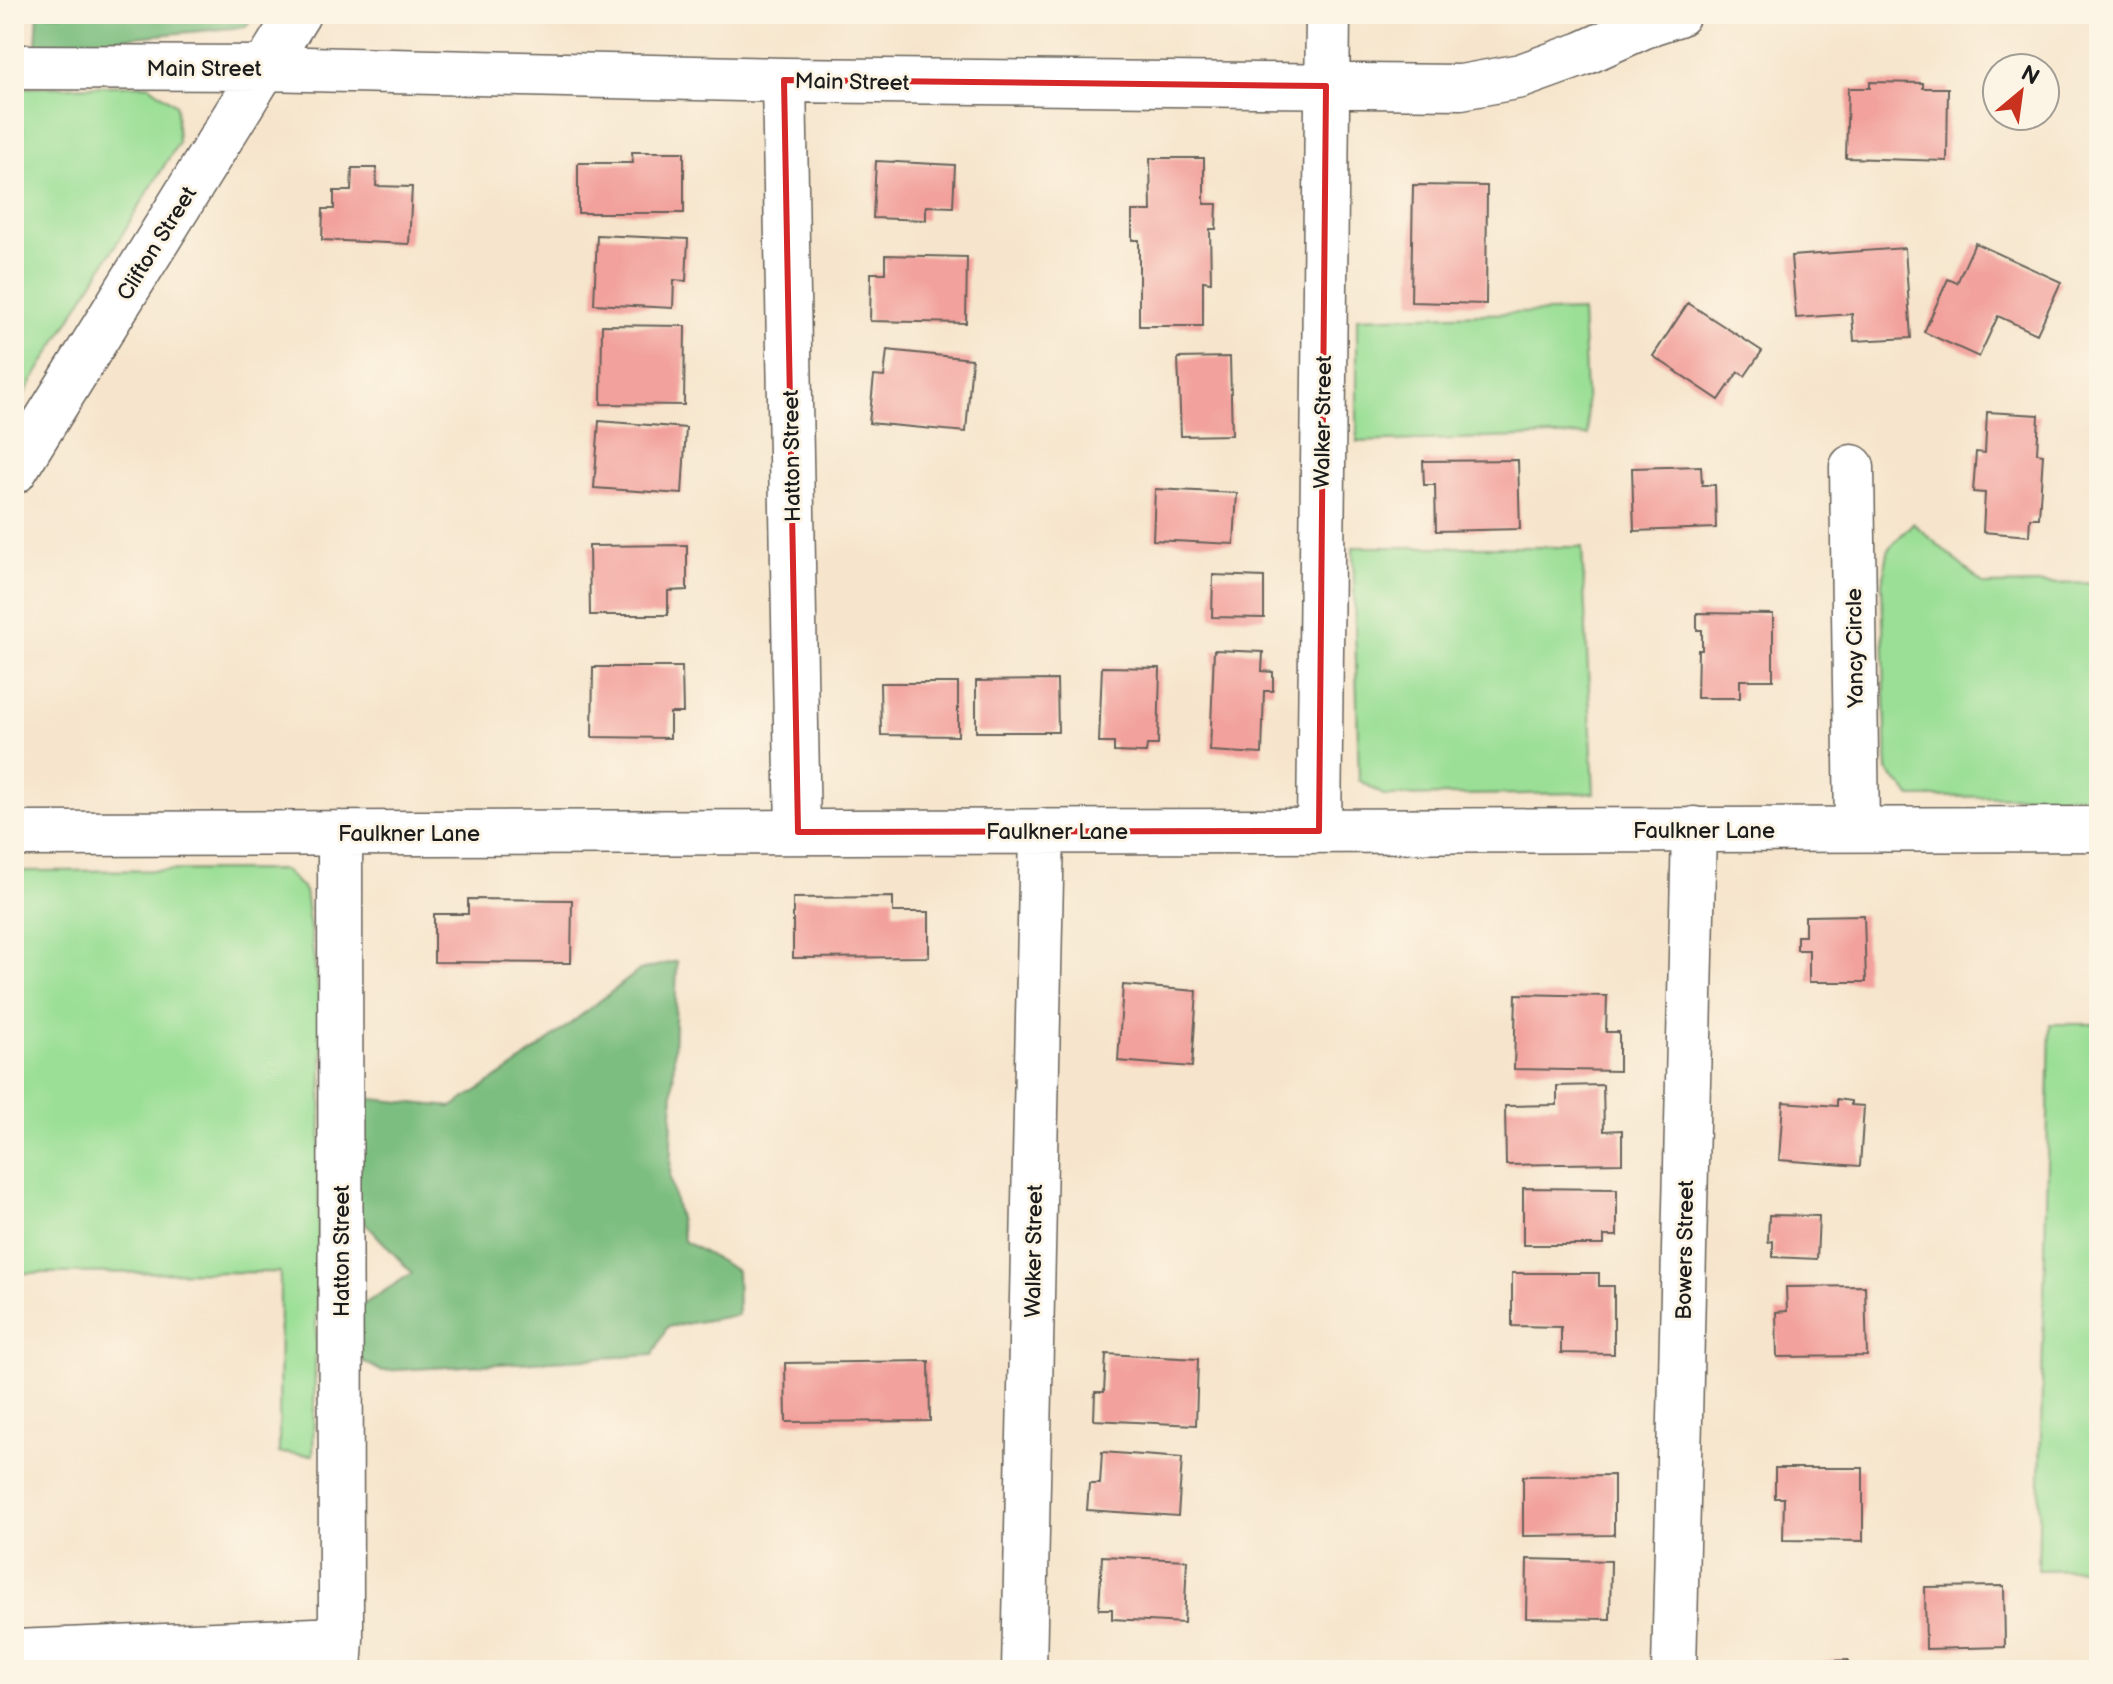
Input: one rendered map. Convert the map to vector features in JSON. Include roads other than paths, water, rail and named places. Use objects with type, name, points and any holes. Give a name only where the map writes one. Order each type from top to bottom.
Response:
[{"type":"street","name":"Clifton Street","points":[[14,472],[298,14]]},
{"type":"street","name":"Walker Street","points":[[1319,831],[1328,14]]},
{"type":"street","name":"Main Street","points":[[14,67],[264,68],[784,80],[1461,87],[1521,76],[1678,14]]},
{"type":"street","name":"Hatton Street","points":[[784,80],[798,832]]},
{"type":"street","name":"Yancy Circle","points":[[1852,467],[1857,829]]},
{"type":"street","name":"Bowers Street","points":[[1674,1670],[1694,829]]},
{"type":"street","name":"Faulkner Lane","points":[[14,834],[2099,829]]},
{"type":"street","name":"Walker Street","points":[[1024,1670],[1042,831]]},
{"type":"street","name":"Hatton Street","points":[[340,833],[340,1655]]},
{"type":"street","points":[[14,1652],[340,1655]]}]
